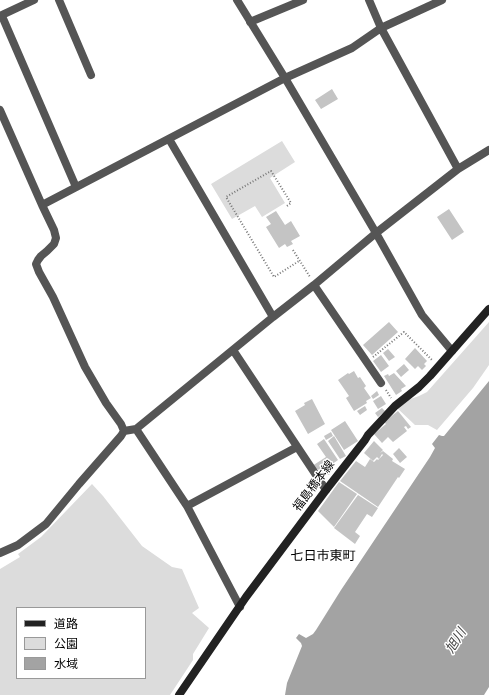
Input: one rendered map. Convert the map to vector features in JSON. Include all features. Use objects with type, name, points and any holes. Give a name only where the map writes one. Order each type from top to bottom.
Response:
[{"type":"main road","name":"福島橋本線","points":[[179,695],[240,606],[368,435],[396,405],[419,387],[489,309]]},
{"type":"street","points":[[34,0],[1,16],[76,187]]},
{"type":"street","points":[[59,0],[91,75]]},
{"type":"street","points":[[237,0],[285,78],[376,233],[422,315],[452,351]]},
{"type":"street","points":[[250,22],[303,0]]},
{"type":"street","points":[[369,0],[381,28],[458,170]]},
{"type":"street","points":[[42,205],[285,78],[352,48],[381,28],[442,0]]},
{"type":"street","points":[[0,110],[54,230],[56,238],[54,244],[48,251],[40,256],[36,264],[39,272],[53,297],[85,367],[124,431]]},
{"type":"street","points":[[169,139],[273,318]]},
{"type":"street","points":[[0,553],[18,545],[46,524],[124,431],[136,429],[376,233],[458,170],[489,150]]},
{"type":"street","points":[[314,285],[381,383]]},
{"type":"street","points":[[233,350],[326,490]]},
{"type":"street","points":[[136,429],[186,506],[240,606]]},
{"type":"street","points":[[186,506],[297,447]]},
{"type":"path","points":[[287,206],[292,203],[272,171],[226,197],[274,277],[299,261]]},
{"type":"path","points":[[293,250],[314,285]]},
{"type":"path","points":[[368,362],[404,332],[438,367]]},
{"type":"path","points":[[381,383],[396,405]]},
{"type":"green space","points":[[282,141],[295,162],[270,178],[285,203],[262,217],[255,206],[232,219],[211,184]]},
{"type":"green space","points":[[489,322],[489,365],[473,388],[437,430],[428,425],[415,425],[397,408],[405,401],[427,392]]},
{"type":"green space","points":[[92,484],[142,546],[172,567],[182,569],[199,608],[192,613],[209,628],[193,654],[193,660],[170,695],[0,695],[0,569],[20,557],[18,554],[41,537]]},
{"type":"water","name":"旭川","points":[[489,381],[489,687],[484,695],[285,695],[287,683],[302,646],[296,638],[299,634],[306,638],[313,634],[430,457],[435,448],[432,444],[439,435],[444,436]]},
{"type":"building","points":[[332,89],[338,99],[321,109],[315,100]]},
{"type":"building","points":[[449,209],[464,232],[452,240],[437,217]]},
{"type":"building","points":[[276,211],[285,225],[291,221],[300,236],[291,241],[293,244],[287,247],[285,244],[279,248],[266,227],[271,224],[266,217]]},
{"type":"building","points":[[389,322],[398,332],[372,355],[363,345]]},
{"type":"building","points":[[415,348],[427,361],[424,364],[426,366],[422,370],[418,366],[415,369],[405,359]]},
{"type":"building","points":[[388,349],[395,357],[389,361],[383,353]]},
{"type":"building","points":[[381,355],[389,366],[381,372],[373,361]]},
{"type":"building","points":[[404,364],[409,370],[401,377],[396,371]]},
{"type":"building","points":[[354,371],[358,378],[360,377],[366,386],[364,388],[371,398],[366,401],[367,403],[354,411],[346,398],[349,396],[338,380]]},
{"type":"building","points":[[394,373],[406,386],[396,395],[384,376],[388,374],[389,376]]},
{"type":"building","points":[[377,391],[379,395],[373,399],[371,396]]},
{"type":"building","points":[[381,396],[386,404],[378,409],[373,401]]},
{"type":"building","points":[[312,399],[325,424],[308,434],[295,411],[305,405],[304,403]]},
{"type":"building","points":[[365,406],[367,410],[360,415],[357,411]]},
{"type":"building","points":[[382,408],[385,411],[378,417],[375,413]]},
{"type":"building","points":[[398,411],[411,427],[408,429],[406,426],[404,427],[407,431],[393,442],[388,437],[382,443],[374,434],[386,424],[384,422]]},
{"type":"building","points":[[345,421],[358,441],[344,450],[331,430]]},
{"type":"building","points":[[331,432],[333,436],[326,440],[324,436]]},
{"type":"building","points":[[334,436],[346,456],[340,459],[328,441]]},
{"type":"building","points":[[324,439],[338,460],[331,465],[333,469],[329,475],[323,475],[318,469],[315,471],[312,466],[326,457],[317,444]]},
{"type":"building","points":[[374,441],[383,450],[380,453],[383,451],[393,459],[392,461],[405,469],[378,507],[340,481],[356,461],[365,467],[370,459],[374,462],[379,459],[377,457],[373,461],[364,453]]},
{"type":"building","points":[[399,448],[407,457],[400,463],[393,454]]},
{"type":"building","points":[[339,482],[357,494],[334,527],[318,511]]},
{"type":"building","points":[[358,495],[378,508],[372,517],[367,514],[355,532],[360,536],[355,544],[334,528]]},
{"type":"district","name":"七日市東町","points":[[323,556]]}]
